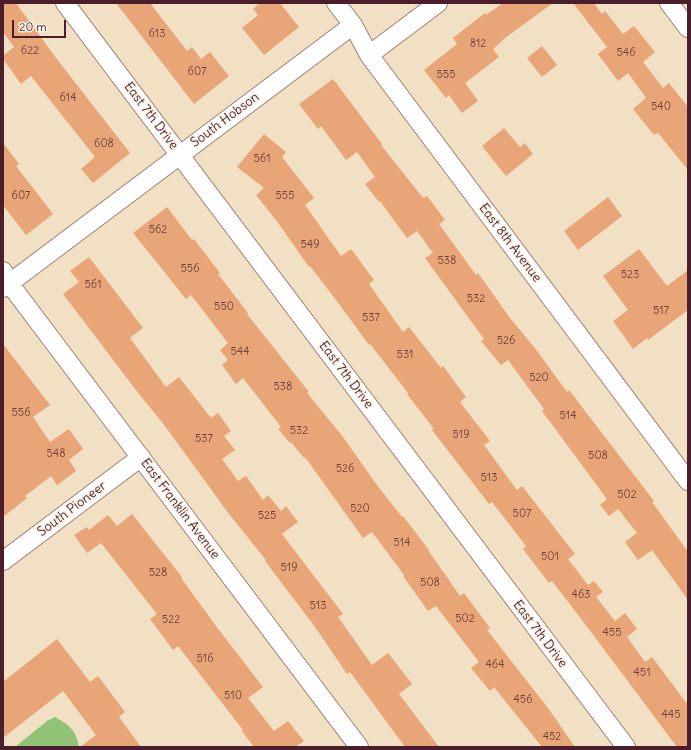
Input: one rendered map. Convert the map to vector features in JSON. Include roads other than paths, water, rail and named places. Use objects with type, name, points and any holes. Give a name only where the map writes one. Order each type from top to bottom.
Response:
[{"type":"street","name":"East 7th Drive","points":[[65,3],[626,747]]},
{"type":"street","name":"East 8th Avenue","points":[[336,3],[352,25],[369,55],[688,481]]},
{"type":"street","points":[[369,55],[438,3]]},
{"type":"street","points":[[669,3],[688,28]]},
{"type":"street","name":"South Hobson","points":[[5,281],[352,25]]},
{"type":"street","name":"East Franklin Avenue","points":[[5,281],[359,747]]},
{"type":"street","name":"South Pioneer","points":[[3,561],[140,457]]}]
